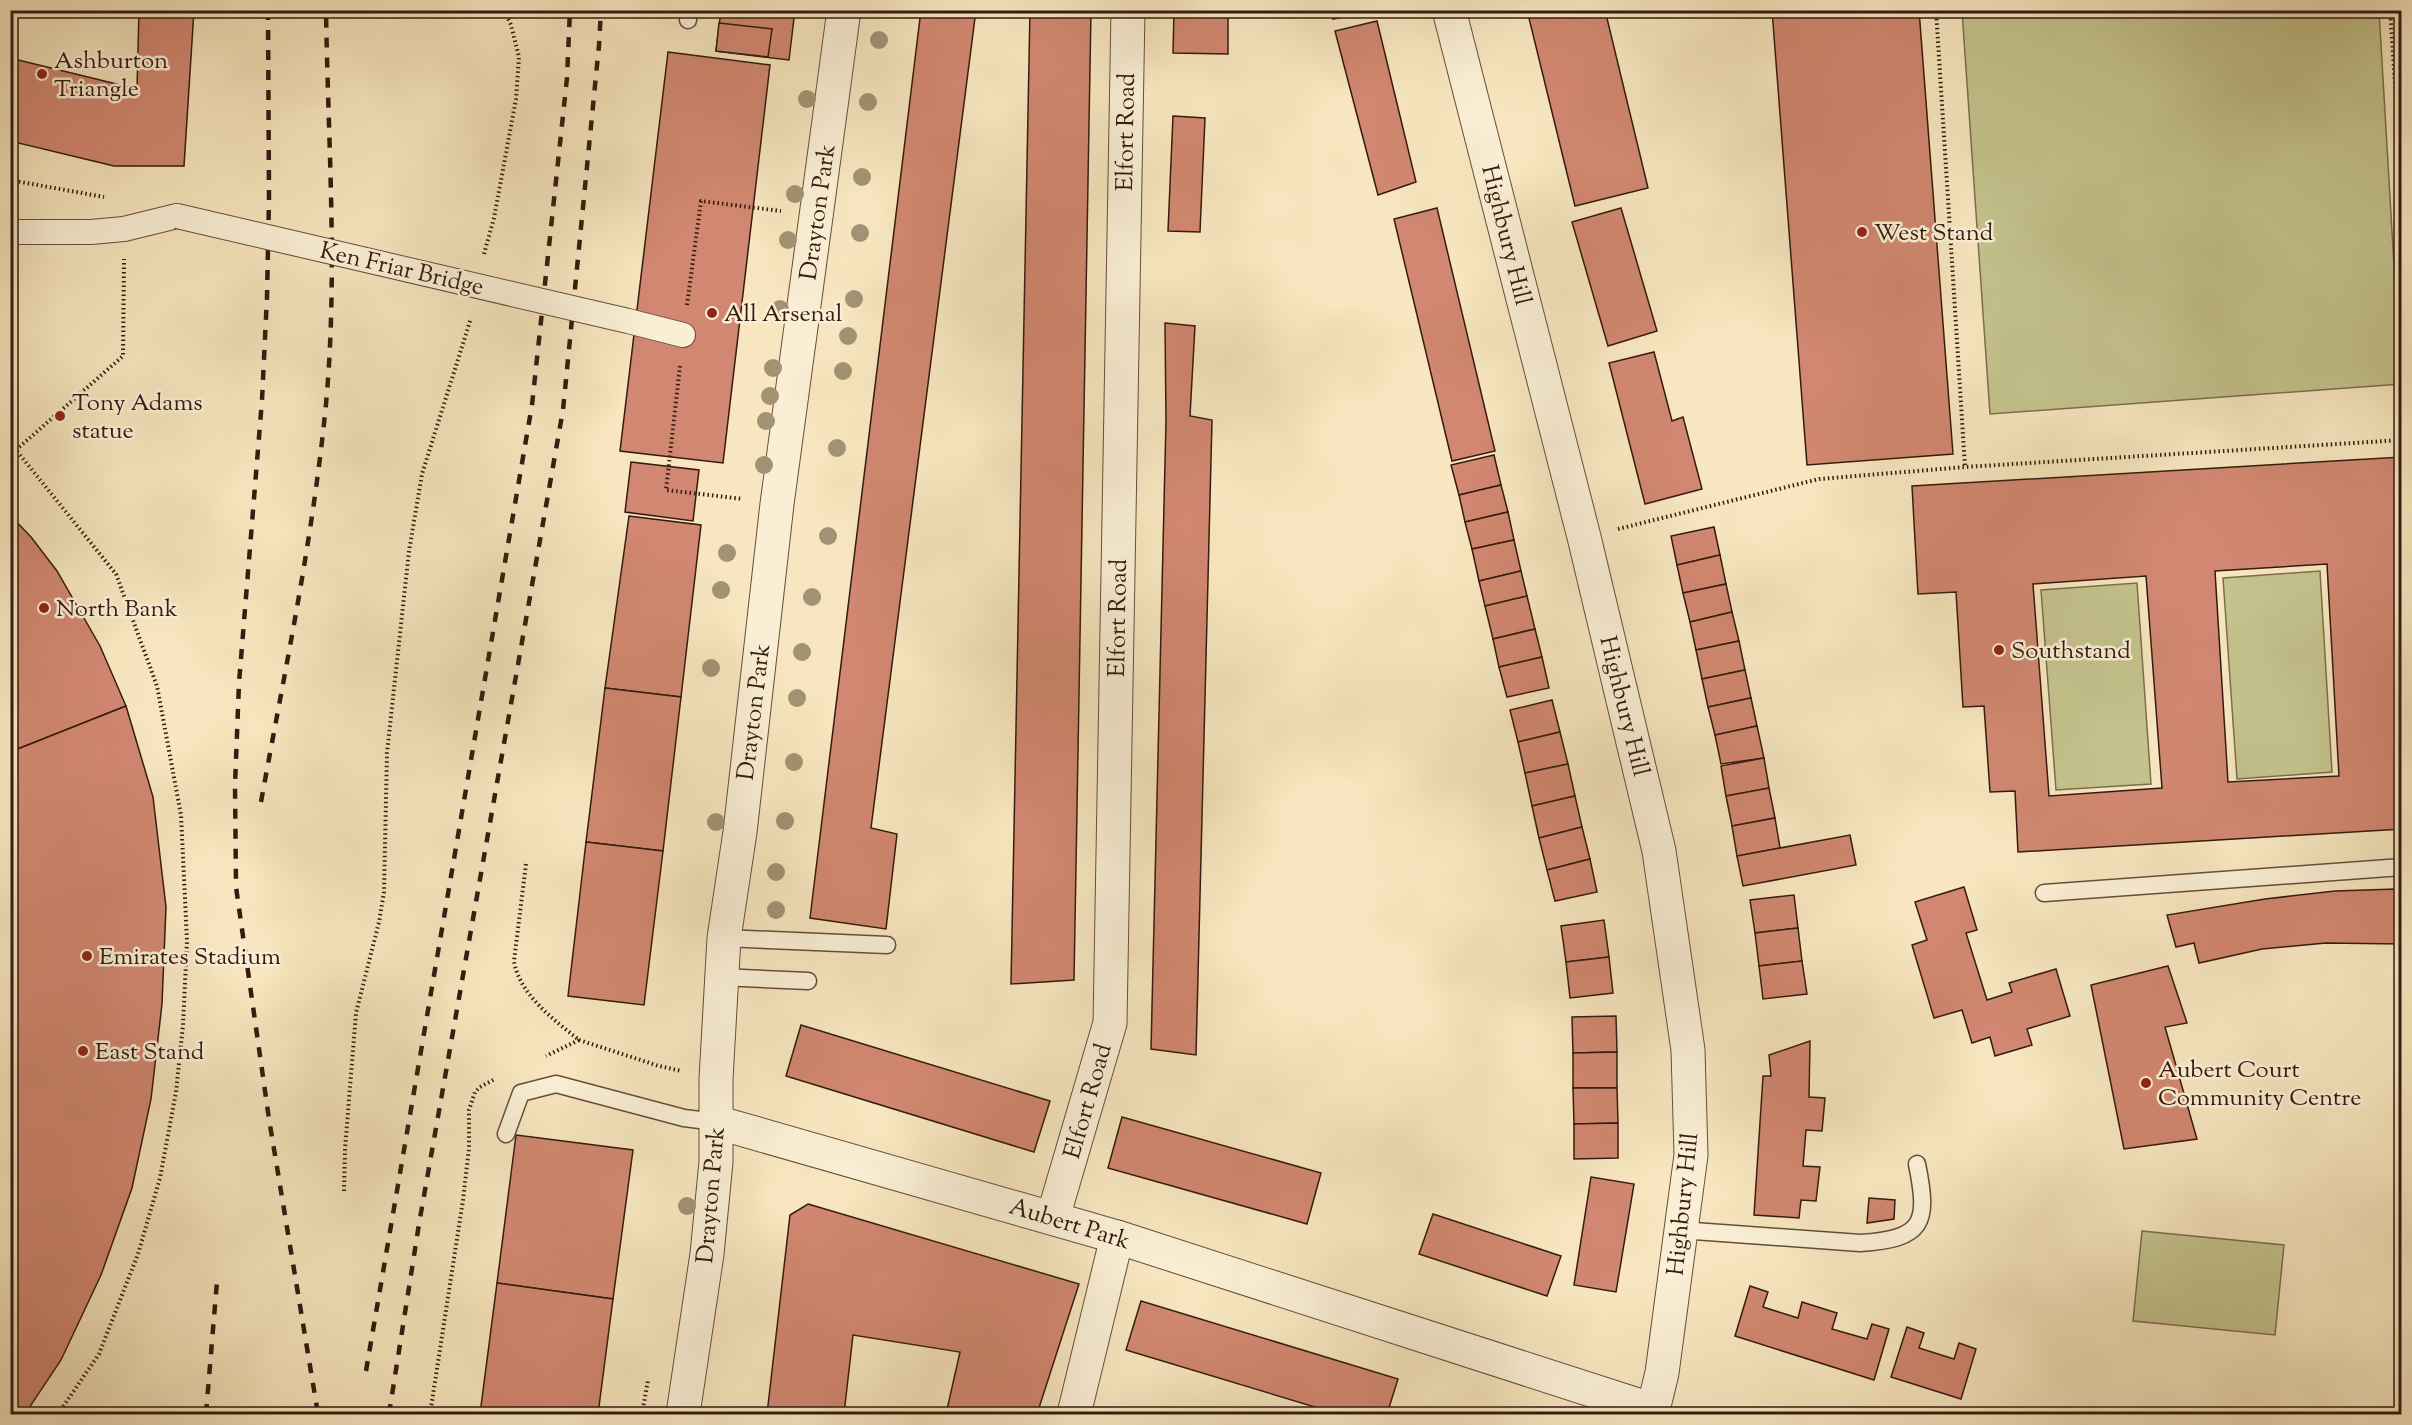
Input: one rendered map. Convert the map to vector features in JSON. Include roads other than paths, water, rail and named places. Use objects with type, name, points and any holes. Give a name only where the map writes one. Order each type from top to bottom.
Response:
[{"type":"street","name":"Drayton Park","points":[[683,1414],[707,1254],[716,1162],[716,1079],[724,938],[740,832],[777,504],[844,10]]},
{"type":"street","name":"Elfort Road","points":[[1053,1217],[1110,1023],[1128,10]]},
{"type":"street","name":"Highbury Hill","points":[[1449,10],[1584,537],[1659,850],[1688,1050],[1691,1155],[1662,1372],[1652,1412]]},
{"type":"street","name":"Ken Friar Bridge","points":[[10,232],[91,232],[124,228],[177,216],[683,335]]},
{"type":"street","name":"Aubert Park","points":[[716,1122],[1053,1217],[1652,1412]]},
{"type":"street","points":[[1074,1414],[1117,1237]]},
{"type":"lane","points":[[2044,893],[2402,867]]},
{"type":"lane","points":[[724,938],[887,945]]},
{"type":"lane","points":[[722,977],[808,981]]},
{"type":"lane","name":"Aubert Park","points":[[506,1134],[521,1093],[556,1084],[684,1118],[716,1122]]},
{"type":"lane","points":[[1680,1230],[1860,1243],[1901,1238],[1913,1231],[1924,1205],[1917,1164]]},
{"type":"railway","points":[[268,10],[267,297],[262,400],[239,683],[235,785],[236,887],[269,1119],[318,1414]]},
{"type":"railway","points":[[261,802],[306,554],[326,404],[330,355],[332,257],[326,10]]},
{"type":"railway","points":[[366,1371],[532,405],[567,78],[570,10]]},
{"type":"railway","points":[[389,1414],[419,1224],[563,410],[601,10]]},
{"type":"railway","points":[[206,1414],[217,1281]]},
{"type":"place","name":"Ashburton Triangle","points":[[42,74]]},
{"type":"place","name":"West Stand","points":[[1862,232]]},
{"type":"place","name":"All Arsenal","points":[[712,313]]},
{"type":"place","name":"Tony Adams statue","points":[[60,416]]},
{"type":"place","name":"North Bank","points":[[44,608]]},
{"type":"place","name":"Southstand","points":[[1999,650]]},
{"type":"place","name":"Emirates Stadium","points":[[87,956]]},
{"type":"place","name":"East Stand","points":[[83,1051]]},
{"type":"place","name":"Aubert Court Community Centre","points":[[2146,1083]]}]
